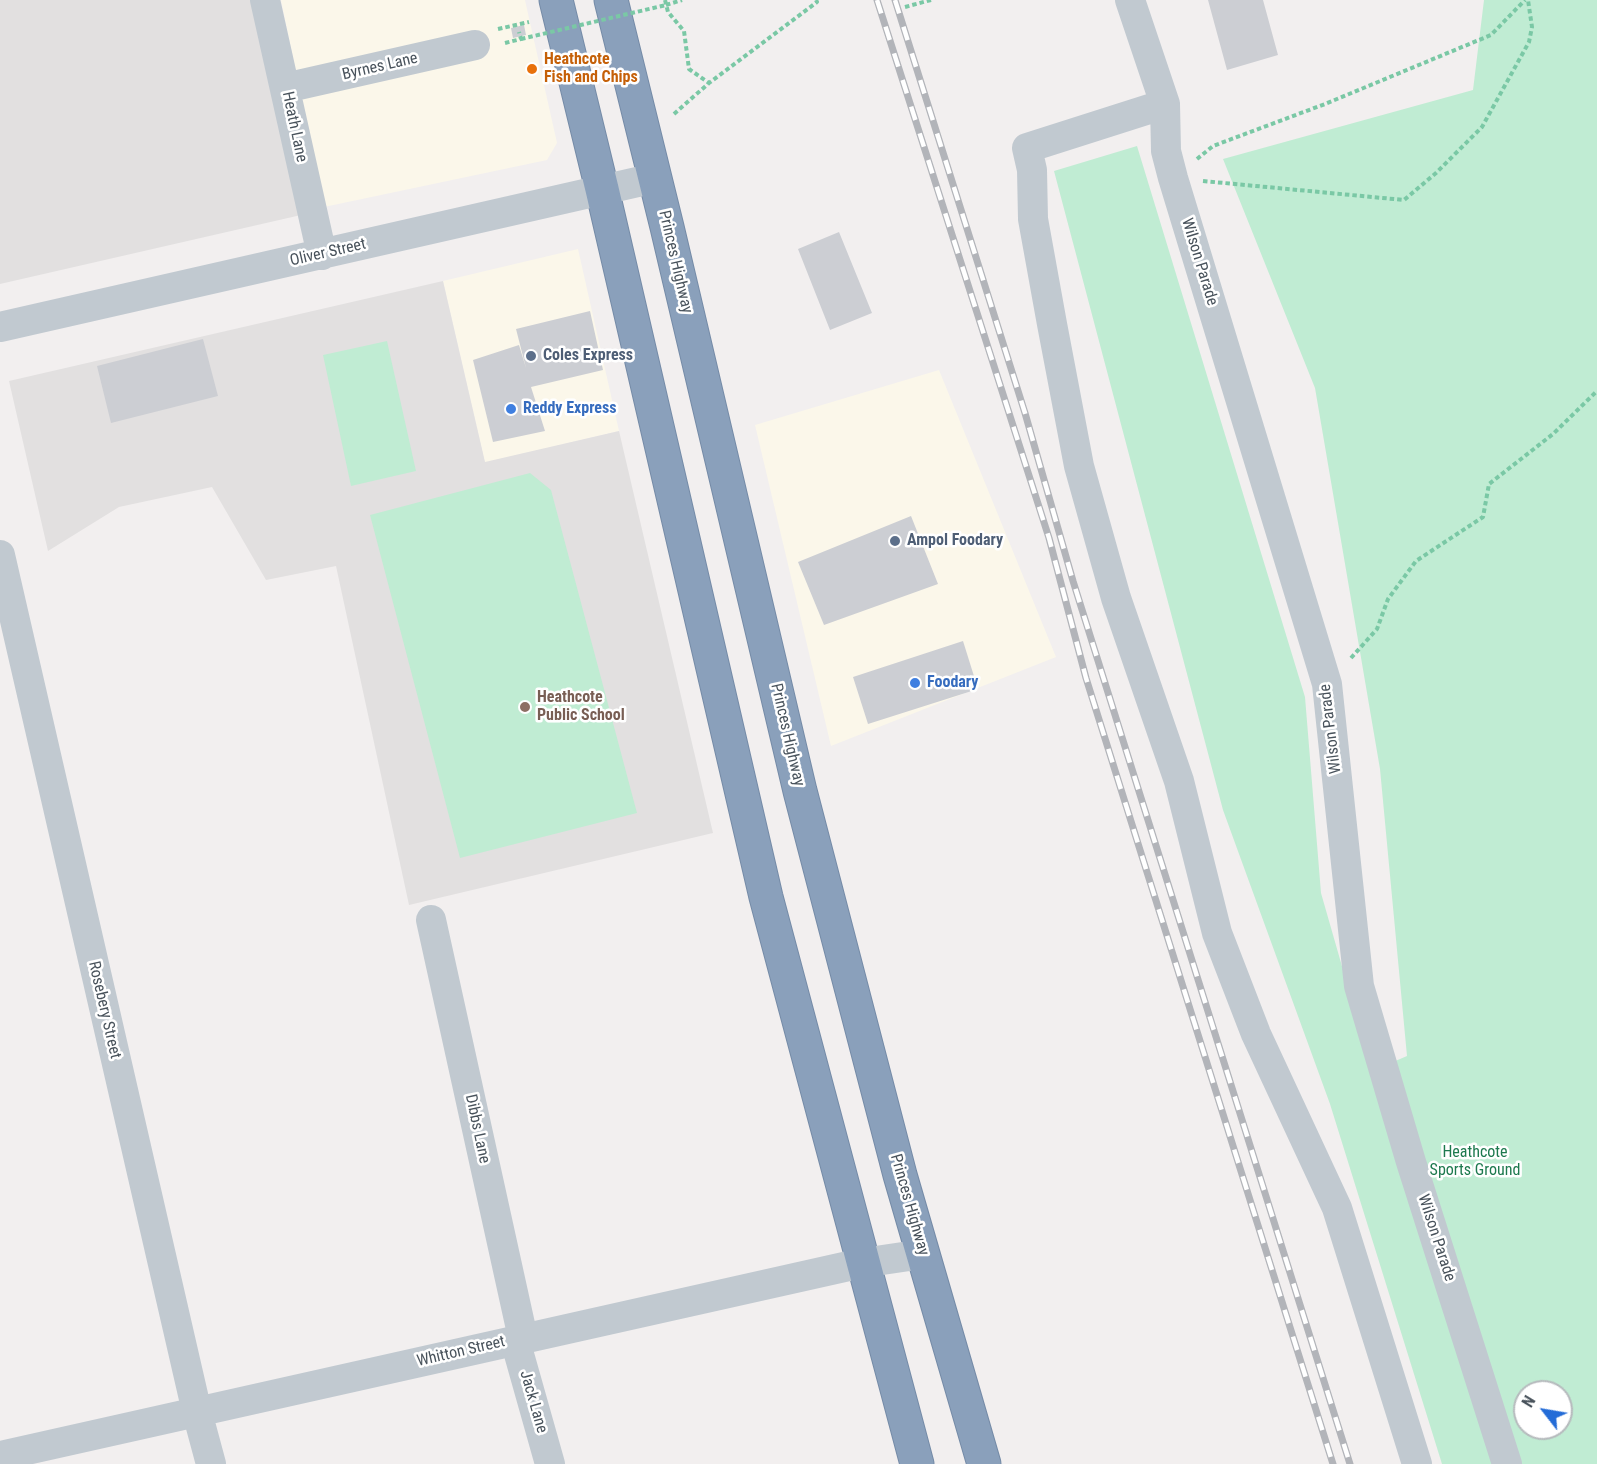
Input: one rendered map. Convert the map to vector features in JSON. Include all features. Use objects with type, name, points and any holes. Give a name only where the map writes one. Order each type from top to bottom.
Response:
[{"type":"highway","name":"Princes Highway","points":[[611,0],[800,791],[897,1164],[984,1464]]},
{"type":"highway","points":[[544,10],[602,189],[766,897],[917,1464]]},
{"type":"street","name":"Heath Lane","points":[[265,0],[322,255]]},
{"type":"street","name":"Wilson Parade","points":[[1130,0],[1165,104],[1166,151],[1173,178],[1326,684],[1359,987],[1507,1464]]},
{"type":"street","name":"Byrnes Lane","points":[[285,88],[488,40]]},
{"type":"street","points":[[1165,104],[1027,148],[1032,170],[1033,219],[1079,466],[1116,598],[1179,781],[1217,933],[1256,1034],[1337,1208],[1417,1464]]},
{"type":"street","name":"Oliver Street","points":[[0,327],[655,178]]},
{"type":"street","name":"Rosebery Street","points":[[0,555],[197,1412],[211,1464]]},
{"type":"street","name":"Dibbs Lane","points":[[430,920],[519,1339]]},
{"type":"street","name":"Whitton Street","points":[[0,1456],[862,1263],[923,1254]]},
{"type":"street","name":"Jack Lane","points":[[519,1339],[550,1464]]},
{"type":"path","points":[[488,40],[522,39],[665,2],[682,0]]},
{"type":"path","points":[[674,114],[709,83],[817,2],[816,0]]},
{"type":"path","points":[[905,7],[931,0]]},
{"type":"path","points":[[1173,178],[1213,146],[1325,104],[1491,35],[1526,0]]},
{"type":"path","points":[[1173,178],[1404,200],[1436,173],[1482,127],[1529,42],[1532,27],[1526,0]]},
{"type":"path","points":[[665,2],[668,12],[684,31],[689,69],[709,83]]},
{"type":"path","points":[[488,40],[544,10]]},
{"type":"path","points":[[519,32],[522,39]]},
{"type":"path","points":[[1326,684],[1377,629],[1388,599],[1416,561],[1483,517],[1489,484],[1553,434],[1597,391]]},
{"type":"shaded area","points":[[0,0],[252,0],[301,215],[0,284]]},
{"type":"shaded area","points":[[281,0],[525,0],[557,143],[547,160],[324,207]]},
{"type":"shaded area","name":"Coles Express","points":[[578,249],[619,431],[485,463],[443,281]]},
{"type":"shaded area","name":"Heathcote Public School","points":[[443,281],[485,462],[619,431],[713,833],[409,905],[336,566],[266,580],[212,487],[119,507],[48,551],[9,381]]},
{"type":"shaded area","name":"Ampol Foodary","points":[[939,370],[1056,657],[831,746],[755,425]]},
{"type":"green space","name":"Heathcote Sports Ground","points":[[1484,0],[1597,0],[1597,1464],[1442,1464],[1330,1104],[1223,810],[1054,171],[1137,146],[1305,697],[1321,893],[1372,1071],[1407,1056],[1380,769],[1315,388],[1223,159],[1473,90]]},
{"type":"green space","points":[[387,341],[416,471],[351,486],[323,355]]},
{"type":"green space","points":[[530,473],[551,490],[637,813],[460,858],[370,515]]},
{"type":"building","points":[[1208,0],[1263,0],[1278,55],[1227,70]]},
{"type":"building","points":[[524,25],[526,35],[513,38],[511,28]]},
{"type":"building","points":[[839,232],[872,313],[830,330],[798,249]]},
{"type":"building","points":[[590,311],[603,370],[531,387],[545,431],[493,442],[473,360],[519,345],[526,368],[516,329]]},
{"type":"building","points":[[203,339],[218,396],[111,423],[97,366]]},
{"type":"building","points":[[911,516],[938,584],[824,625],[798,562]]},
{"type":"building","name":"Foodary","points":[[963,641],[978,689],[868,724],[853,677]]},
{"type":"railway","points":[[877,0],[1049,538],[1086,678],[1333,1464]]},
{"type":"railway","points":[[895,0],[1025,413],[1073,581],[1350,1464]]},
{"type":"place","name":"Heathcote Fish and Chips","points":[[532,69]]},
{"type":"place","name":"Coles Express","points":[[531,356]]},
{"type":"place","name":"Reddy Express","points":[[511,409]]},
{"type":"place","name":"Ampol Foodary","points":[[895,541]]},
{"type":"place","name":"Foodary","points":[[915,683]]},
{"type":"place","name":"Heathcote Public School","points":[[525,707]]}]
